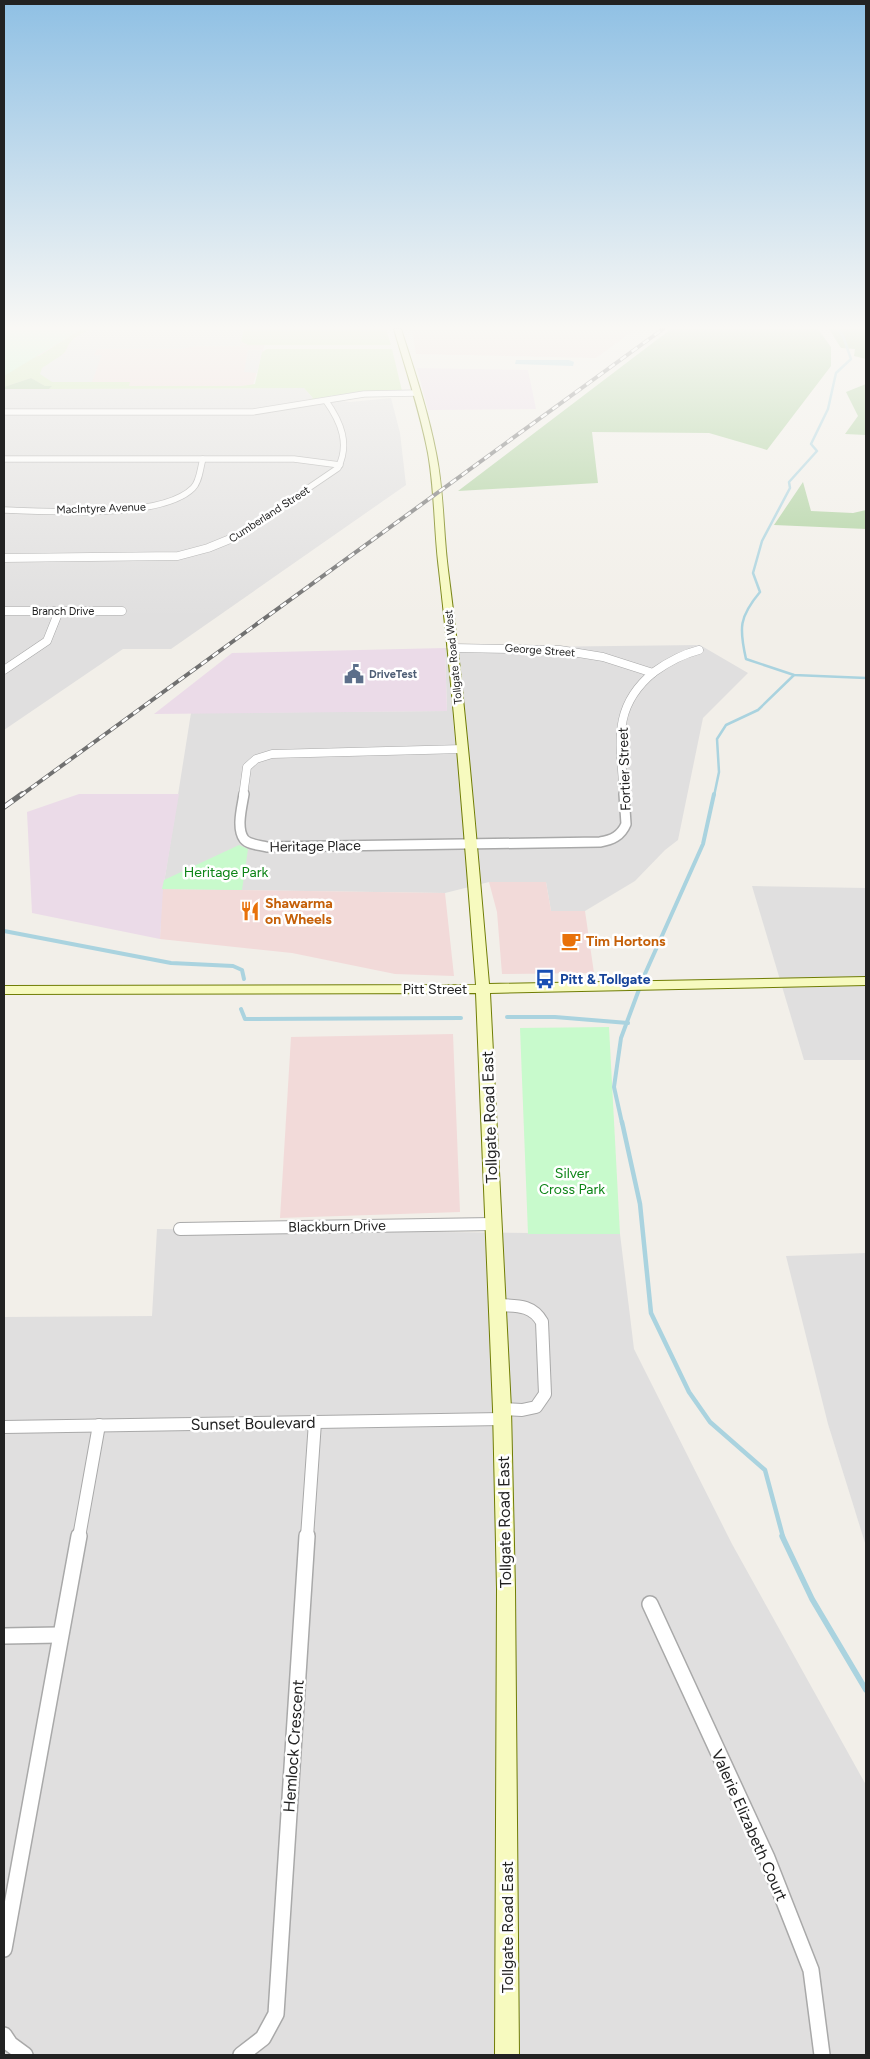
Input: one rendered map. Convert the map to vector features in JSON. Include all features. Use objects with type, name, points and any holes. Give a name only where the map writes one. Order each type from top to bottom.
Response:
[{"type":"street","points":[[4,459],[294,459],[340,465],[344,457],[342,425]]},
{"type":"street","name":"Tollgate Road West","points":[[425,425],[438,492],[439,532],[463,749],[483,988]]},
{"type":"street","name":"MacIntyre Avenue","points":[[4,510],[132,510],[171,502],[192,489],[196,484],[203,459]]},
{"type":"street","name":"Cumberland Street","points":[[4,558],[128,558],[178,556],[200,552],[238,536],[328,476],[340,465]]},
{"type":"street","name":"Branch Drive","points":[[4,611],[122,611]]},
{"type":"street","points":[[4,670],[47,640],[59,611]]},
{"type":"street","name":"George Street","points":[[453,648],[560,650],[603,658],[653,673]]},
{"type":"street","name":"Fortier Street","points":[[471,844],[595,843],[610,840],[619,834],[626,824],[620,733],[622,720],[634,692],[653,673],[687,652],[699,650]]},
{"type":"street","name":"Heritage Place","points":[[463,749],[300,752],[263,756],[251,762],[246,771],[240,828],[244,838],[250,843],[267,848],[471,844]]},
{"type":"street","name":"Pitt Street","points":[[4,990],[483,988],[866,982]]},
{"type":"street","name":"Tollgate Road East","points":[[483,988],[502,1414],[506,1589],[507,2055]]},
{"type":"street","name":"Blackburn Drive","points":[[180,1229],[493,1224]]},
{"type":"street","name":"Sunset Boulevard","points":[[4,1427],[315,1422],[502,1414],[536,1407],[545,1394],[542,1322],[538,1313],[532,1308],[497,1305]]},
{"type":"street","name":"Hemlock Crescent","points":[[241,2055],[261,2041],[276,2014],[315,1422]]},
{"type":"street","points":[[4,1949],[59,1635],[99,1425]]},
{"type":"street","name":"Valerie Elizabeth Court","points":[[650,1604],[767,1858],[811,1970],[822,2055]]},
{"type":"street","points":[[4,1636],[59,1635]]},
{"type":"street","points":[[4,2035],[10,2044],[25,2055]]},
{"type":"shaded area","points":[[4,425],[398,425],[406,485],[171,649],[123,649],[4,730]]},
{"type":"shaded area","points":[[700,645],[748,673],[703,718],[678,840],[665,850],[635,881],[585,911],[551,911],[546,882],[489,882],[445,893],[163,889],[191,713],[447,711],[445,648]]},
{"type":"shaded area","points":[[445,648],[447,711],[154,714],[232,653]]},
{"type":"shaded area","points":[[79,794],[179,794],[163,889],[160,939],[32,913],[27,812]]},
{"type":"shaded area","points":[[489,882],[546,882],[551,911],[585,911],[594,973],[502,974],[497,912]]},
{"type":"shaded area","points":[[752,886],[866,888],[866,1060],[804,1060]]},
{"type":"shaded area","points":[[162,889],[445,893],[454,976],[395,974],[292,953],[160,939]]},
{"type":"shaded area","points":[[453,1034],[460,1212],[280,1218],[291,1037]]},
{"type":"shaded area","points":[[157,1229],[620,1234],[634,1349],[732,1544],[866,1785],[866,2055],[4,2055],[4,1317],[152,1316]]},
{"type":"shaded area","points":[[866,1253],[866,1546],[828,1424],[786,1256]]},
{"type":"green space","points":[[545,425],[786,425],[767,450],[709,433],[592,432],[598,483],[458,491]]},
{"type":"green space","points":[[851,425],[866,425],[866,435],[845,434]]},
{"type":"green space","points":[[803,482],[811,511],[853,513],[866,510],[866,529],[774,525]]},
{"type":"green space","name":"Heritage Park","points":[[239,845],[248,849],[242,890],[162,889],[164,880]]},
{"type":"green space","name":"Silver Cross Park","points":[[609,1027],[620,1234],[528,1234],[520,1028]]},
{"type":"waterway","points":[[794,675],[746,659],[742,631],[744,616],[760,592],[753,573],[762,541],[790,488],[789,482],[817,451],[811,444],[820,425]]},
{"type":"waterway","points":[[714,796],[719,772],[717,739],[726,725],[758,710],[794,675]]},
{"type":"waterway","points":[[794,675],[866,678]]},
{"type":"waterway","points":[[627,1023],[644,976],[703,844],[714,794]]},
{"type":"waterway","points":[[4,931],[171,963],[233,966],[242,970],[244,979]]},
{"type":"waterway","points":[[241,1009],[245,1019],[461,1018]]},
{"type":"waterway","points":[[507,1017],[555,1017],[627,1023]]},
{"type":"waterway","points":[[622,1123],[614,1087],[621,1038],[627,1023]]},
{"type":"waterway","points":[[622,1122],[640,1204],[651,1313],[689,1392],[710,1422],[765,1470],[783,1537]]},
{"type":"waterway","points":[[782,1536],[812,1599],[866,1690]]},
{"type":"railway","points":[[20,796],[531,425]]},
{"type":"railway","points":[[4,807],[22,794]]},
{"type":"place","name":"DriveTest","points":[[354,674]]},
{"type":"place","name":"Shawarma on Wheels","points":[[250,911]]},
{"type":"place","name":"Tim Hortons","points":[[571,941]]},
{"type":"place","name":"Pitt & Tollgate","points":[[545,979]]}]
